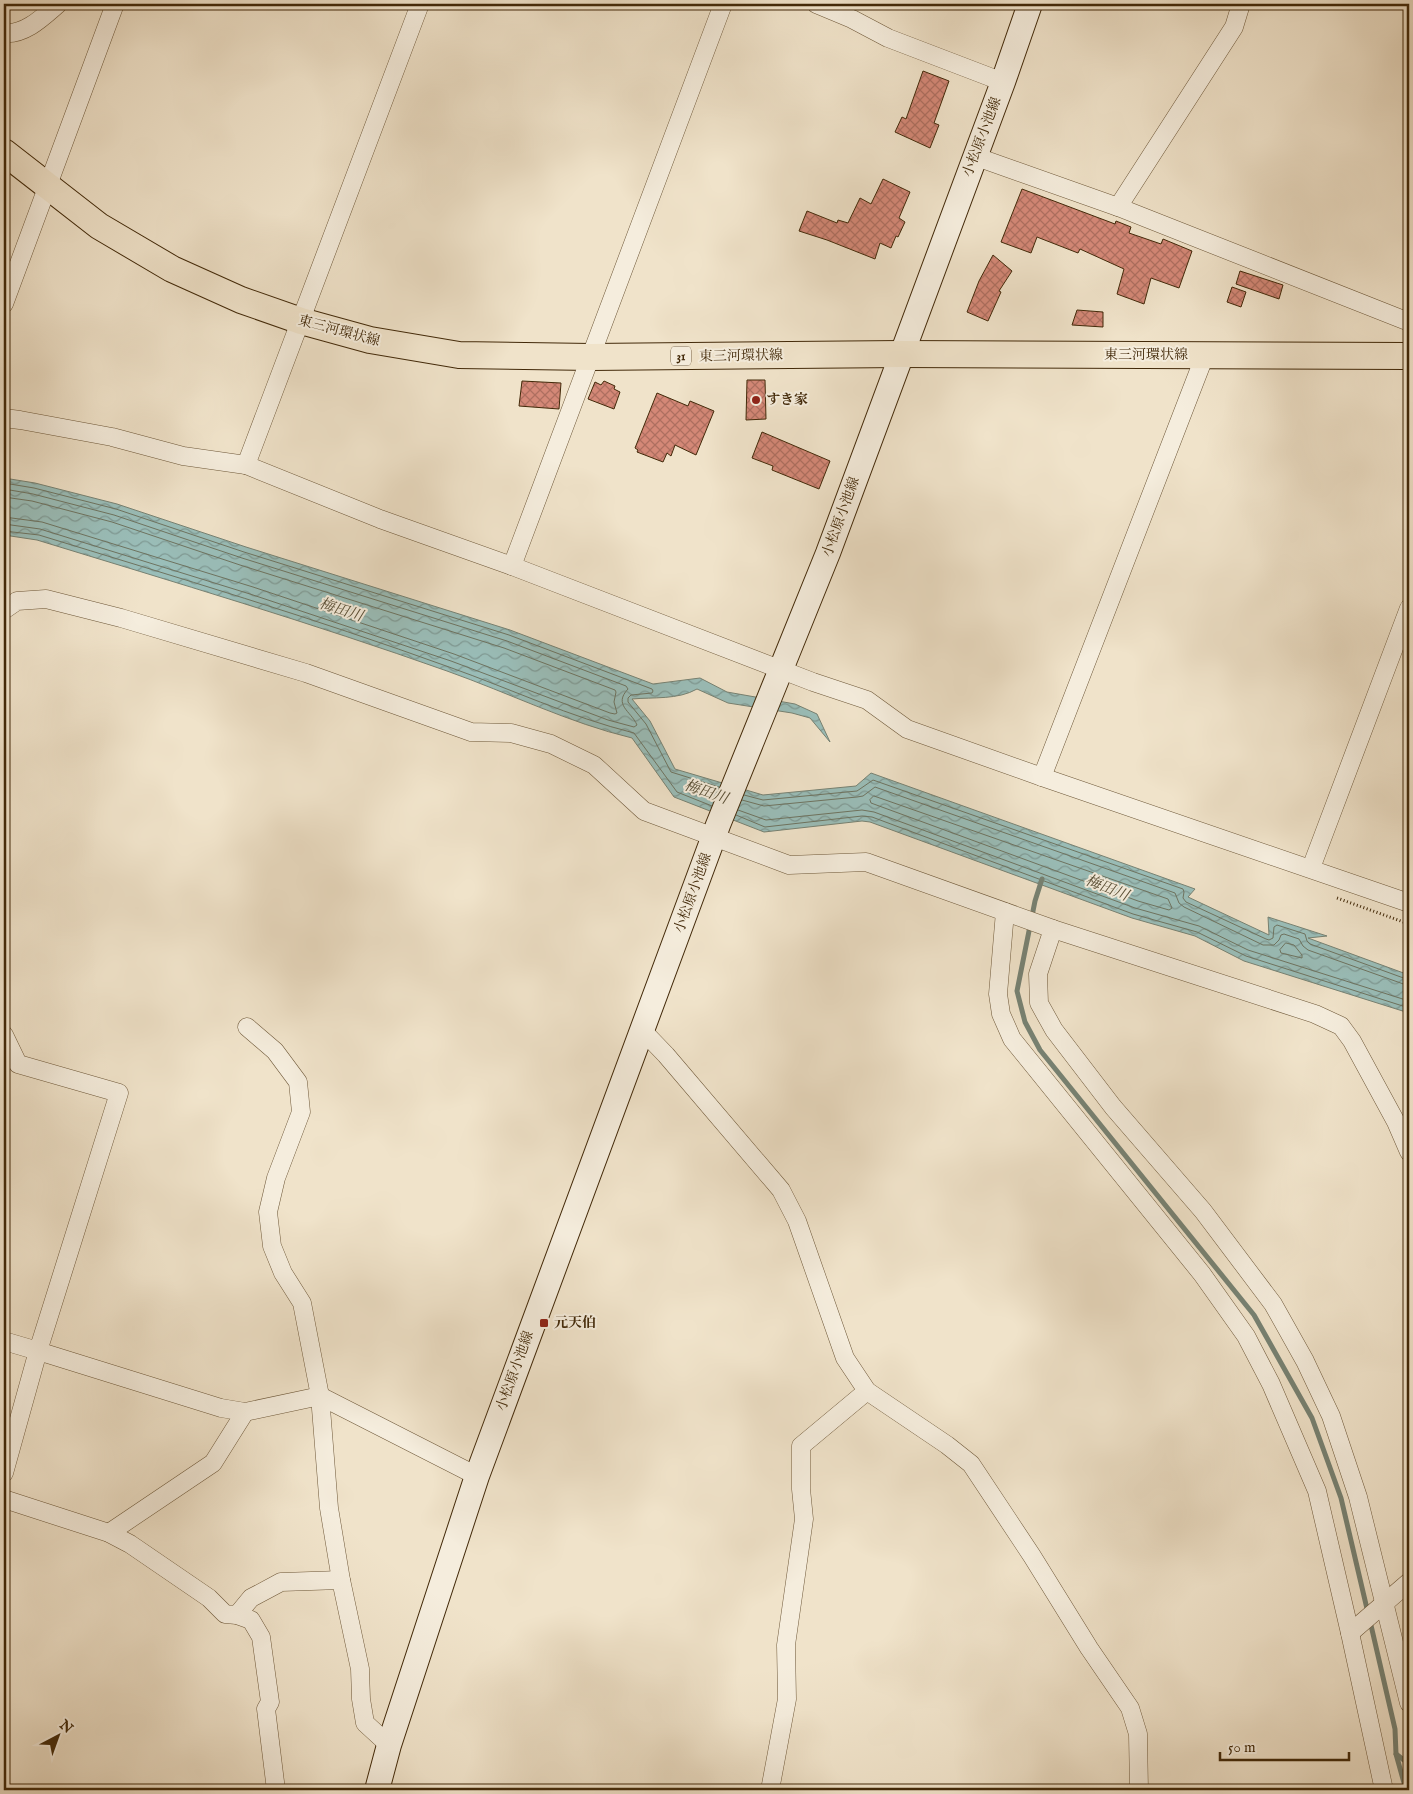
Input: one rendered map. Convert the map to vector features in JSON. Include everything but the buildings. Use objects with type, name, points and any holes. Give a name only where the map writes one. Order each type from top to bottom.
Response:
[{"type":"main road","name":"小松原小池線","points":[[377,1790],[389,1745],[477,1476],[716,831],[828,553],[1003,82],[1030,4]]},
{"type":"main road","name":"東三河環状線","points":[[4,152],[100,226],[172,269],[241,300],[300,321],[370,340],[460,355],[591,357],[901,354],[1409,356]]},
{"type":"street","points":[[4,33],[14,34],[39,21],[58,4]]},
{"type":"street","points":[[4,304],[115,4]]},
{"type":"street","points":[[246,465],[420,4]]},
{"type":"street","points":[[512,566],[724,4]]},
{"type":"street","points":[[816,4],[852,19],[888,38],[1003,82]]},
{"type":"street","points":[[1118,207],[1234,27],[1241,4]]},
{"type":"street","points":[[974,156],[1118,207],[1409,322]]},
{"type":"street","points":[[1042,777],[1205,356]]},
{"type":"street","points":[[4,418],[112,437],[183,456],[246,465],[380,519],[512,566],[778,676],[813,682],[867,700],[907,729],[1409,903]]},
{"type":"street","points":[[4,610],[17,601],[46,599],[306,673],[471,732],[511,733],[551,744],[594,765],[644,811],[716,831],[789,865],[866,862],[1040,924],[1315,1014],[1341,1026],[1352,1041],[1396,1122],[1409,1152]]},
{"type":"street","points":[[1311,868],[1409,608]]},
{"type":"street","points":[[1005,912],[998,994],[1001,1014],[1012,1039],[1202,1274],[1246,1336],[1271,1384],[1317,1491],[1384,1790]]},
{"type":"street","points":[[1040,924],[1039,1003],[1054,1030],[1113,1108],[1203,1211],[1273,1304],[1305,1362],[1331,1416],[1358,1497],[1409,1703]]},
{"type":"street","points":[[247,1027],[276,1051],[298,1082],[301,1112],[276,1178],[268,1212],[272,1246],[283,1273],[302,1303],[320,1396],[329,1508],[341,1580],[360,1669],[361,1699],[365,1723],[389,1745]]},
{"type":"street","points":[[642,1030],[666,1055],[781,1190],[797,1221],[844,1358],[867,1391],[947,1445],[971,1464],[1032,1556],[1089,1648],[1130,1708],[1138,1734],[1139,1790]]},
{"type":"street","points":[[4,1035],[18,1064],[119,1093],[38,1351],[4,1473]]},
{"type":"street","points":[[4,1341],[221,1408],[244,1412],[320,1396],[477,1476]]},
{"type":"street","points":[[770,1790],[787,1699],[786,1645],[804,1519],[801,1490],[801,1446],[867,1391]]},
{"type":"street","points":[[109,1533],[213,1463],[244,1412]]},
{"type":"street","points":[[4,1498],[109,1533],[130,1544],[209,1598],[225,1614],[237,1615],[251,1620],[261,1637],[270,1702],[266,1709],[276,1790]]},
{"type":"street","points":[[237,1615],[251,1598],[281,1582],[341,1580]]},
{"type":"street","points":[[1350,1633],[1409,1582]]},
{"type":"water","name":"梅田川","points":[[4,478],[35,483],[117,504],[246,547],[510,630],[653,684],[700,678],[727,692],[795,704],[817,714],[830,742],[810,718],[792,713],[728,703],[697,689],[682,695],[632,699],[650,721],[675,769],[763,795],[856,786],[871,773],[1195,889],[1188,897],[1269,935],[1268,917],[1327,936],[1308,938],[1409,975],[1409,1013],[1244,961],[1195,936],[1132,918],[870,822],[862,821],[764,832],[674,797],[632,738],[562,716],[396,653],[294,620],[37,540],[4,535]]},
{"type":"waterway","points":[[1042,879],[1035,901],[1017,991],[1025,1022],[1040,1050],[1254,1315],[1312,1418],[1341,1498],[1368,1613]]},
{"type":"waterway","points":[[1370,1621],[1395,1729],[1396,1754],[1406,1790]]},
{"type":"waterway","points":[[1396,1754],[1409,1764]]},
{"type":"place","name":"すき家","points":[[756,400]]},
{"type":"place","name":"元天伯","points":[[544,1323]]}]
